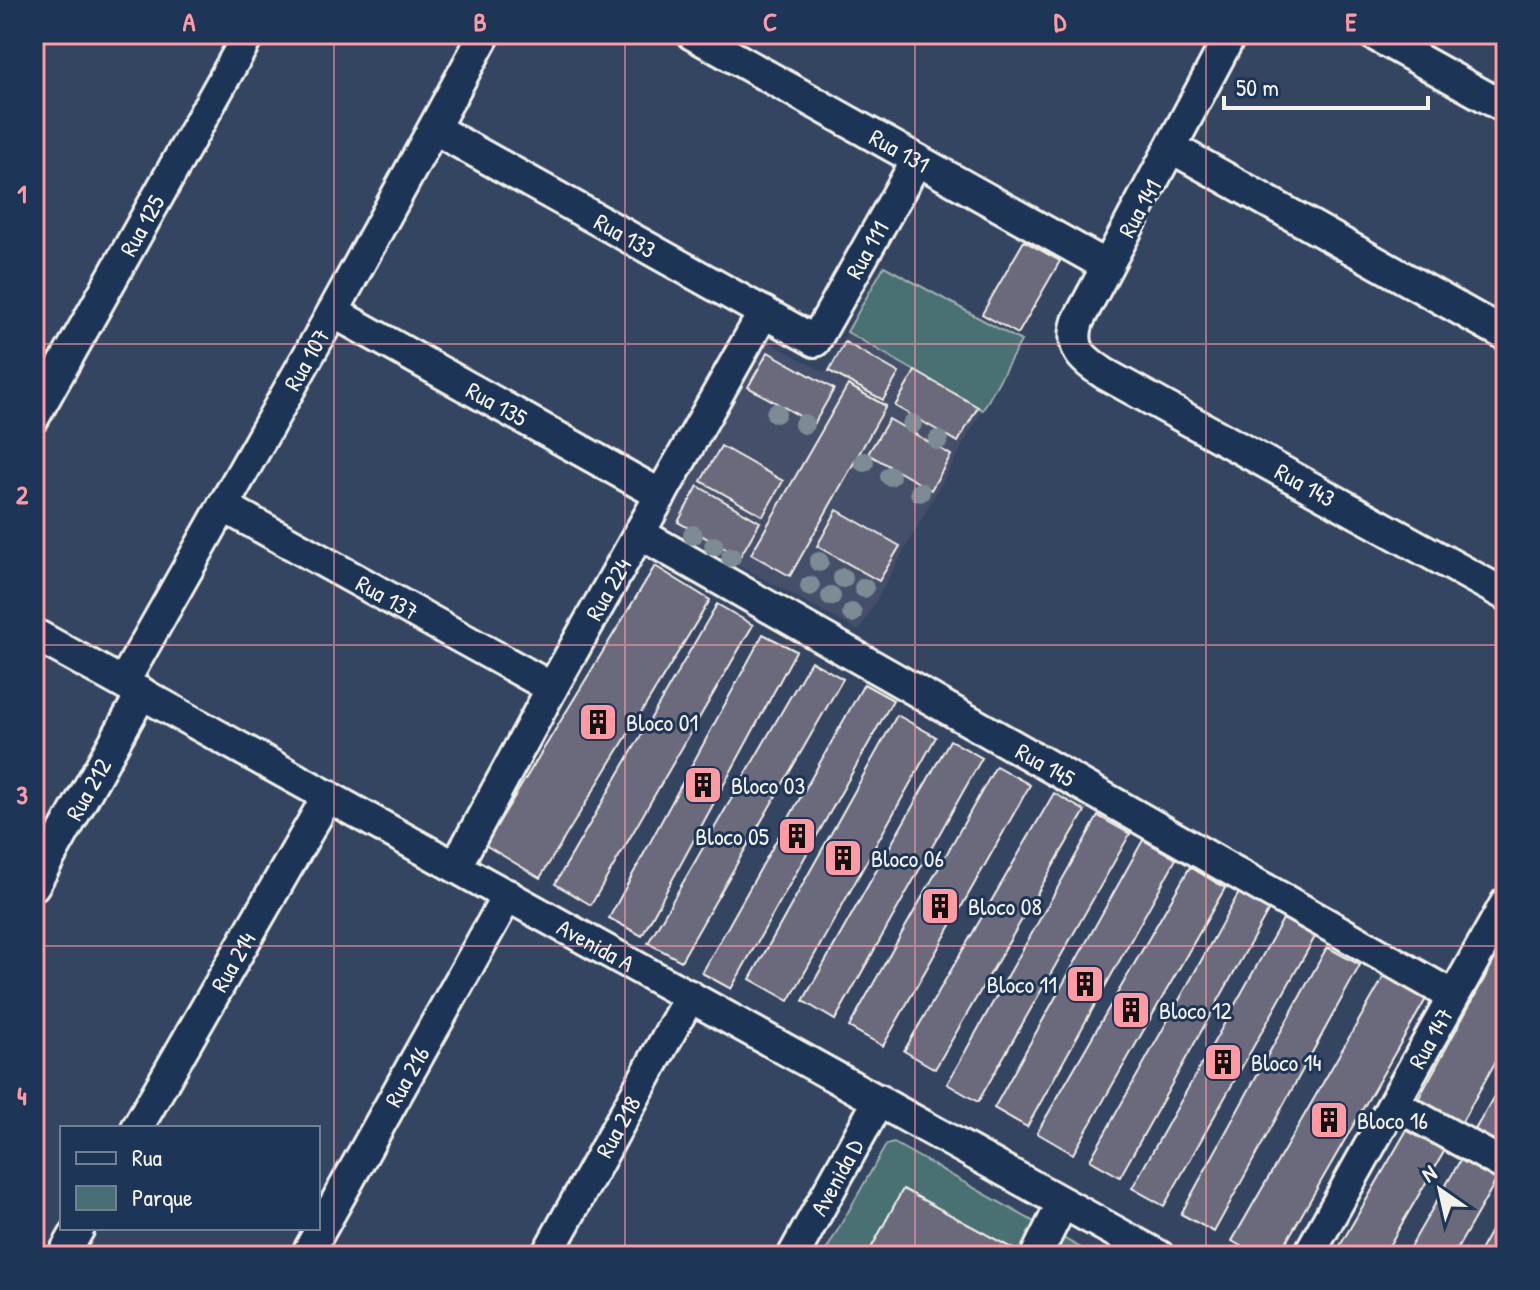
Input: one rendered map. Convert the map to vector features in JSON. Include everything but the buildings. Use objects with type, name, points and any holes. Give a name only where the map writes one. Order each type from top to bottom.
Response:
[{"type":"street","name":"Rua 125","points":[[34,417],[249,34]]},
{"type":"street","name":"Rua 107","points":[[132,688],[223,506],[485,34]]},
{"type":"street","name":"Rua 131","points":[[692,34],[1107,266]]},
{"type":"street","name":"Rua 141","points":[[1105,374],[1083,359],[1075,348],[1073,335],[1231,34]]},
{"type":"street","points":[[1373,34],[1506,108]]},
{"type":"street","name":"Rua 133","points":[[435,129],[815,341]]},
{"type":"street","points":[[1172,148],[1506,335]]},
{"type":"street","name":"Rua 111","points":[[815,341],[917,160]]},
{"type":"street","name":"Rua 135","points":[[333,312],[661,495]]},
{"type":"street","name":"Rua 224","points":[[456,866],[552,688],[764,312]]},
{"type":"street","name":"Rua 143","points":[[1105,374],[1506,595]]},
{"type":"street","name":"Rua 137","points":[[223,506],[552,688]]},
{"type":"street","name":"Rua 145","points":[[639,533],[1453,996]]},
{"type":"street","name":"Avenida A","points":[[34,634],[1159,1256]]},
{"type":"street","name":"Rua 212","points":[[34,885],[132,688]]},
{"type":"street","name":"Rua 214","points":[[138,1126],[328,796]]},
{"type":"street","name":"Rua 216","points":[[306,1256],[508,895]]},
{"type":"street","name":"Rua 147","points":[[1308,1256],[1396,1105],[1453,996],[1502,920]]},
{"type":"street","name":"Rua 218","points":[[546,1256],[690,996]]},
{"type":"street","name":"Avenida D","points":[[793,1256],[879,1100]]},
{"type":"street","points":[[1396,1105],[1506,1166]]},
{"type":"street","points":[[1036,1256],[1062,1204]]},
{"type":"street","points":[[63,1256],[78,1230]]},
{"type":"shaded area","points":[[884,266],[1021,341],[859,631],[665,525],[767,341],[825,373]]},
{"type":"green space","points":[[884,266],[1021,341],[983,410],[847,332]]},
{"type":"green space","points":[[894,1143],[1095,1256],[1016,1256],[1018,1252],[903,1189],[867,1256],[823,1256],[886,1145]]},
{"type":"place","name":"Bloco 01","points":[[598,722]]},
{"type":"place","name":"Bloco 03","points":[[703,785]]},
{"type":"place","name":"Bloco 05","points":[[797,836]]},
{"type":"place","name":"Bloco 06","points":[[843,858]]},
{"type":"place","name":"Bloco 08","points":[[940,906]]},
{"type":"place","name":"Bloco 11","points":[[1085,984]]},
{"type":"place","name":"Bloco 12","points":[[1131,1010]]},
{"type":"place","name":"Bloco 14","points":[[1223,1062]]},
{"type":"place","name":"Bloco 16","points":[[1329,1120]]}]
